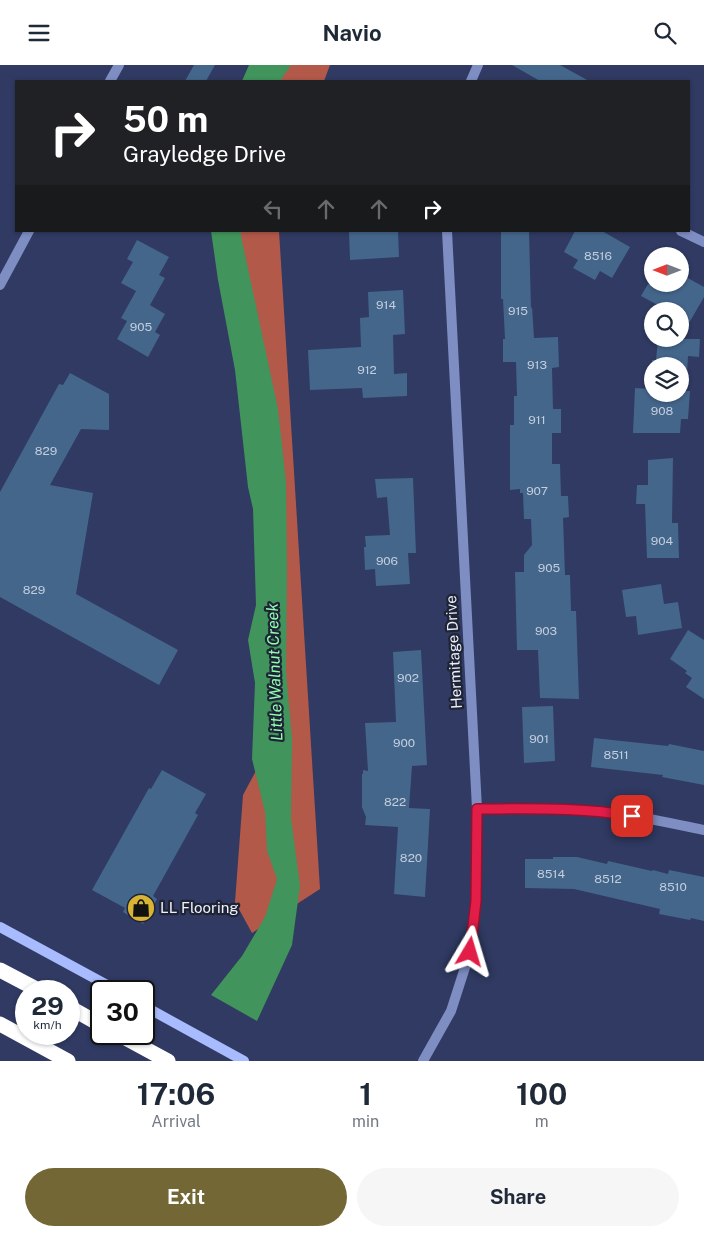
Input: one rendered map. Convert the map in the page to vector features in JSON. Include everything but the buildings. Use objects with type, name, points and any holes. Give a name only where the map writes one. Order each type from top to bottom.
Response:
[{"type":"highway","points":[[0,970],[19,980]]},
{"type":"highway","points":[[0,1024],[68,1061]]},
{"type":"highway","points":[[138,1045],[168,1061]]},
{"type":"main road","points":[[0,927],[98,980]]},
{"type":"main road","points":[[155,1012],[244,1061]]},
{"type":"street","points":[[111,80],[119,65]]},
{"type":"street","points":[[471,80],[478,65]]},
{"type":"street","points":[[0,285],[28,232]]},
{"type":"street","name":"Hermitage Drive","points":[[423,1061],[451,1011],[470,952],[476,901],[477,809],[447,232]]},
{"type":"street","points":[[683,232],[704,243]]},
{"type":"street","points":[[477,809],[548,809],[614,813],[704,830]]},
{"type":"shaded area","points":[[259,65],[330,65],[324,80],[252,80]]},
{"type":"shaded area","points":[[218,232],[279,232],[320,889],[252,933],[235,902],[243,795],[258,767],[261,566]]},
{"type":"water","points":[[249,65],[291,65],[281,80],[242,80]]},
{"type":"water","name":"Little Walnut Creek","points":[[211,232],[241,232],[278,409],[286,482],[286,671],[292,739],[291,818],[300,886],[292,945],[257,1021],[211,995],[242,956],[265,917],[277,879],[267,851],[265,812],[252,759],[255,683],[248,640],[256,605],[253,509],[248,487],[235,370]]},
{"type":"place","name":"LL Flooring","points":[[141,908]]},
{"type":"route","points":[[470,952],[476,901],[477,809],[548,809],[632,816]]}]
